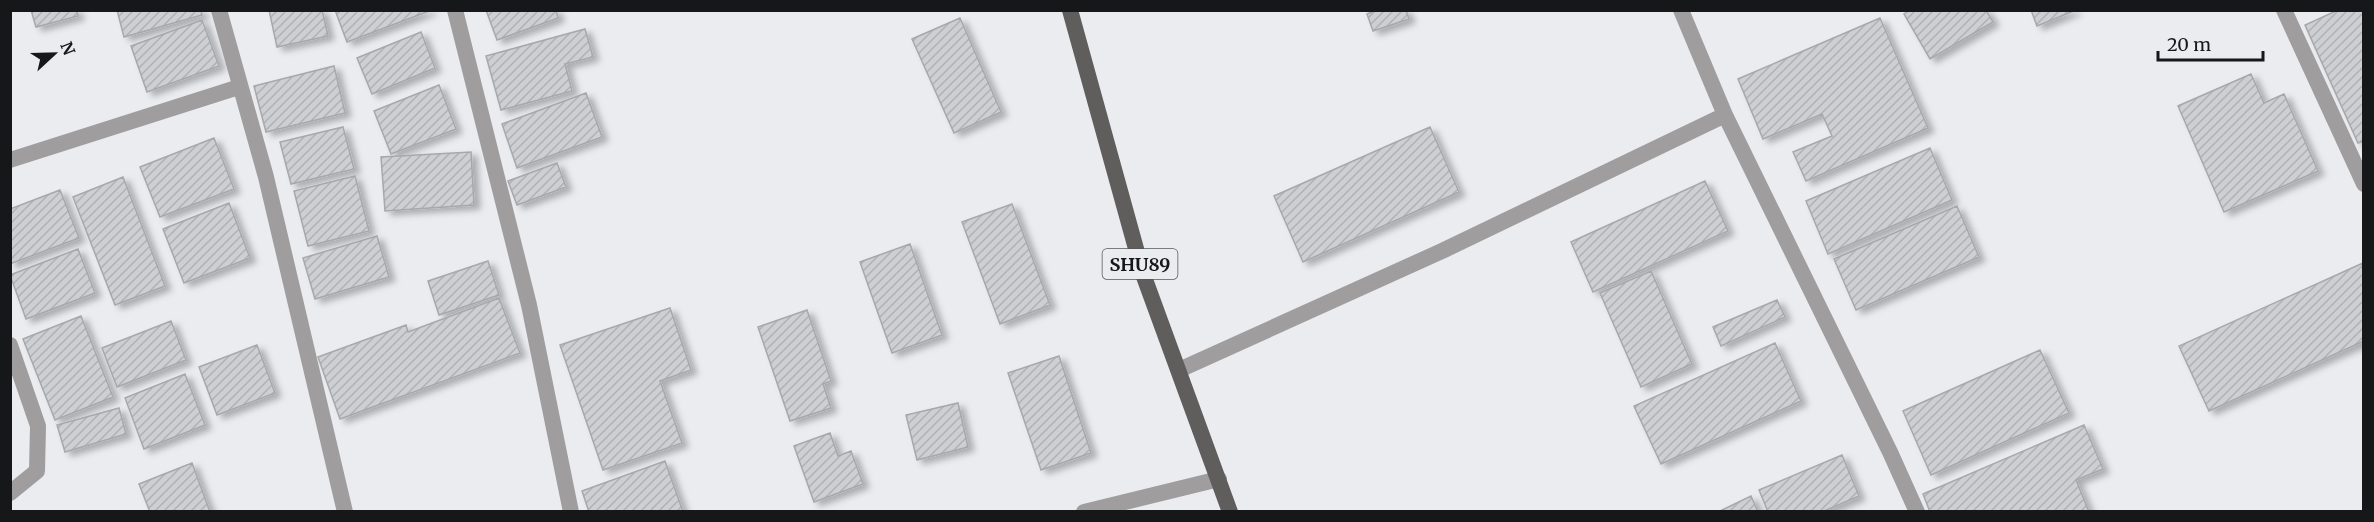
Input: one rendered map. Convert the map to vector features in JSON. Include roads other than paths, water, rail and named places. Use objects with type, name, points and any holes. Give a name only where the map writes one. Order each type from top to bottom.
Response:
[{"type":"main road","name":"SHU89","points":[[1070,10],[1143,274],[1230,512]]},
{"type":"street","points":[[219,10],[266,177],[345,512]]},
{"type":"street","points":[[455,10],[529,305],[571,512]]},
{"type":"street","points":[[1681,10],[1725,115],[1890,452],[1917,512]]},
{"type":"street","points":[[2284,10],[2364,184]]},
{"type":"street","points":[[10,160],[239,87]]},
{"type":"street","points":[[1179,370],[1442,250],[1725,115]]},
{"type":"street","points":[[10,345],[38,426],[37,471],[10,493]]},
{"type":"street","points":[[1084,512],[1219,479]]}]
